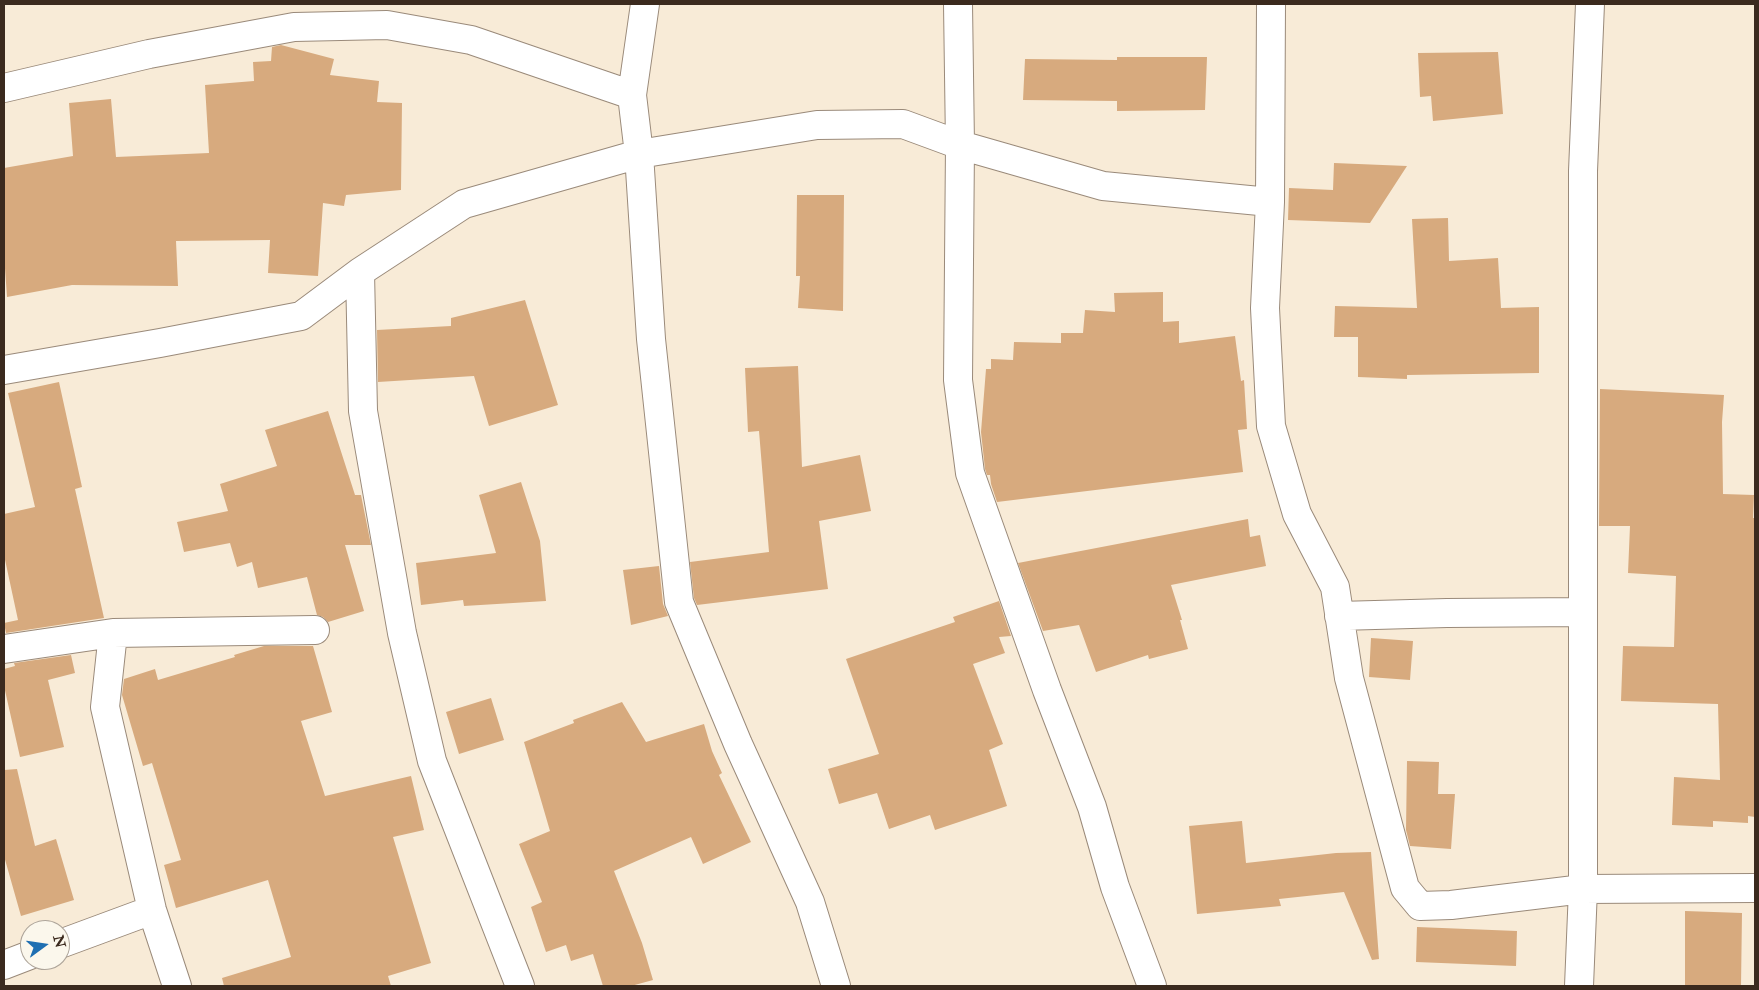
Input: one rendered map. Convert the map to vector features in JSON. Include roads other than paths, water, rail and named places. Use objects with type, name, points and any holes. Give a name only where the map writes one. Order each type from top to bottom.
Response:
[{"type":"street","points":[[645,4],[632,95],[639,154],[651,340],[679,602],[738,744],[810,902],[836,986]]},
{"type":"street","points":[[958,4],[960,145],[958,380],[970,473],[1047,690],[1092,807],[1115,887],[1152,986]]},
{"type":"street","points":[[1271,4],[1270,202],[1265,308],[1271,426],[1297,514],[1335,587],[1349,678],[1405,888],[1420,906],[1451,905],[1582,889],[1755,888]]},
{"type":"street","points":[[1579,986],[1582,889],[1583,171],[1590,4]]},
{"type":"street","points":[[4,88],[149,54],[294,28],[387,26],[471,40],[632,95]]},
{"type":"street","points":[[4,370],[160,344],[301,316],[360,272],[464,204],[639,154],[817,125],[903,124],[960,145],[1103,186],[1270,202]]},
{"type":"street","points":[[360,272],[363,411],[402,633],[432,761],[520,986]]},
{"type":"street","points":[[1339,616],[1583,612]]},
{"type":"street","points":[[4,649],[114,633],[315,630]]},
{"type":"street","points":[[114,633],[105,707],[152,910],[178,986]]},
{"type":"street","points":[[70,940],[152,910]]},
{"type":"street","points":[[4,965],[20,959]]}]
